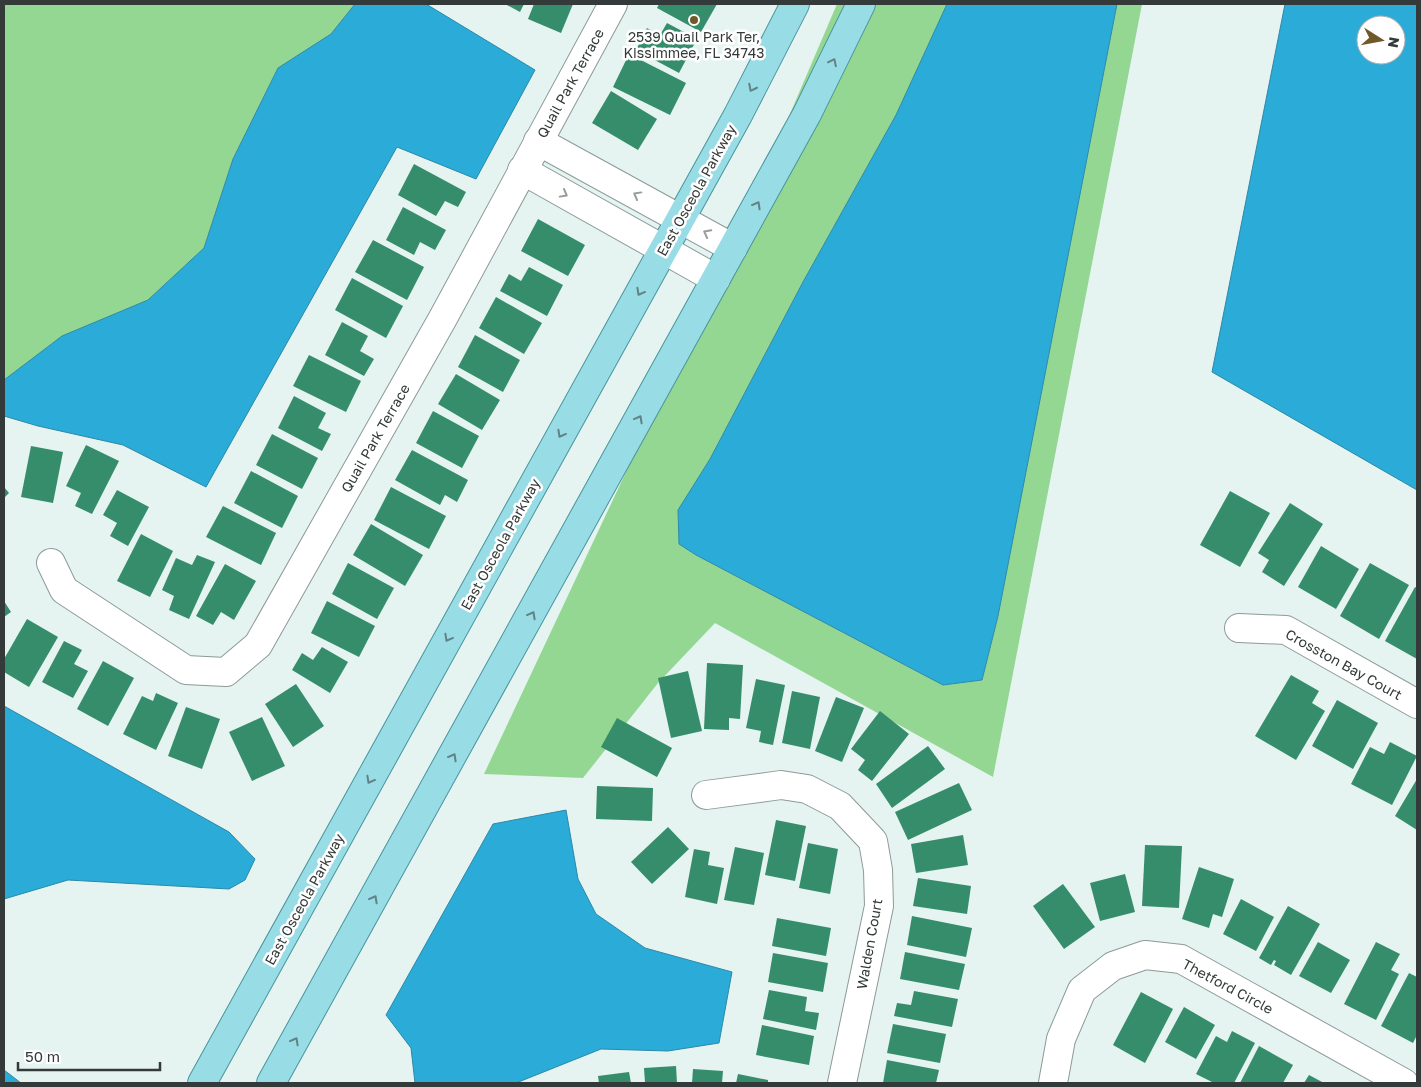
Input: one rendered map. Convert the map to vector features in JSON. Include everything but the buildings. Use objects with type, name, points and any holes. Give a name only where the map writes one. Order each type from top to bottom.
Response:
[{"type":"main road","name":"East Osceola Parkway","points":[[202,1083],[738,115],[795,4]]},
{"type":"main road","points":[[271,1083],[575,537],[807,114],[861,4]]},
{"type":"street","name":"Quail Park Terrace","points":[[51,563],[64,590],[186,670],[226,672],[258,645],[443,318],[613,4]]},
{"type":"street","points":[[538,141],[733,248]]},
{"type":"street","points":[[522,170],[716,278]]},
{"type":"street","name":"Crosston Bay Court","points":[[1240,628],[1286,630],[1417,704]]},
{"type":"street","name":"Walden Court","points":[[706,795],[782,784],[807,789],[840,806],[873,841],[878,870],[878,906],[842,1083]]},
{"type":"street","name":"Thetford Circle","points":[[1053,1083],[1061,1039],[1082,990],[1113,966],[1145,955],[1181,959],[1404,1083]]},
{"type":"green space","points":[[4,4],[355,4],[331,34],[278,68],[233,159],[204,248],[148,300],[62,336],[4,380]]},
{"type":"green space","points":[[837,4],[849,4],[772,156]]},
{"type":"green space","points":[[873,4],[947,4],[896,115],[803,282],[710,459],[678,510],[679,544],[696,555],[943,685],[982,680],[998,616],[1117,4],[1142,4],[993,777],[715,623],[658,683],[583,778],[484,774],[650,421]]},
{"type":"water","points":[[355,4],[426,4],[535,70],[476,179],[397,147],[206,487],[123,445],[38,426],[4,416],[4,380],[62,336],[148,300],[204,248],[233,159],[278,68],[331,34]]},
{"type":"water","points":[[947,4],[1117,4],[998,616],[982,680],[943,685],[696,555],[679,544],[678,510],[710,459],[803,282],[896,115]]},
{"type":"water","points":[[1285,4],[1417,4],[1417,490],[1212,372]]},
{"type":"water","points":[[4,706],[229,832],[255,859],[245,880],[229,889],[68,880],[4,899]]},
{"type":"water","points":[[566,810],[578,879],[596,914],[645,948],[732,972],[719,1043],[668,1051],[601,1049],[516,1083],[415,1083],[411,1048],[386,1015],[493,824]]},
{"type":"water","points":[[4,1070],[21,1083],[4,1083]]},
{"type":"place","name":"2539 Quail Park Ter, Kissimmee, FL 34743","points":[[694,20]]}]
